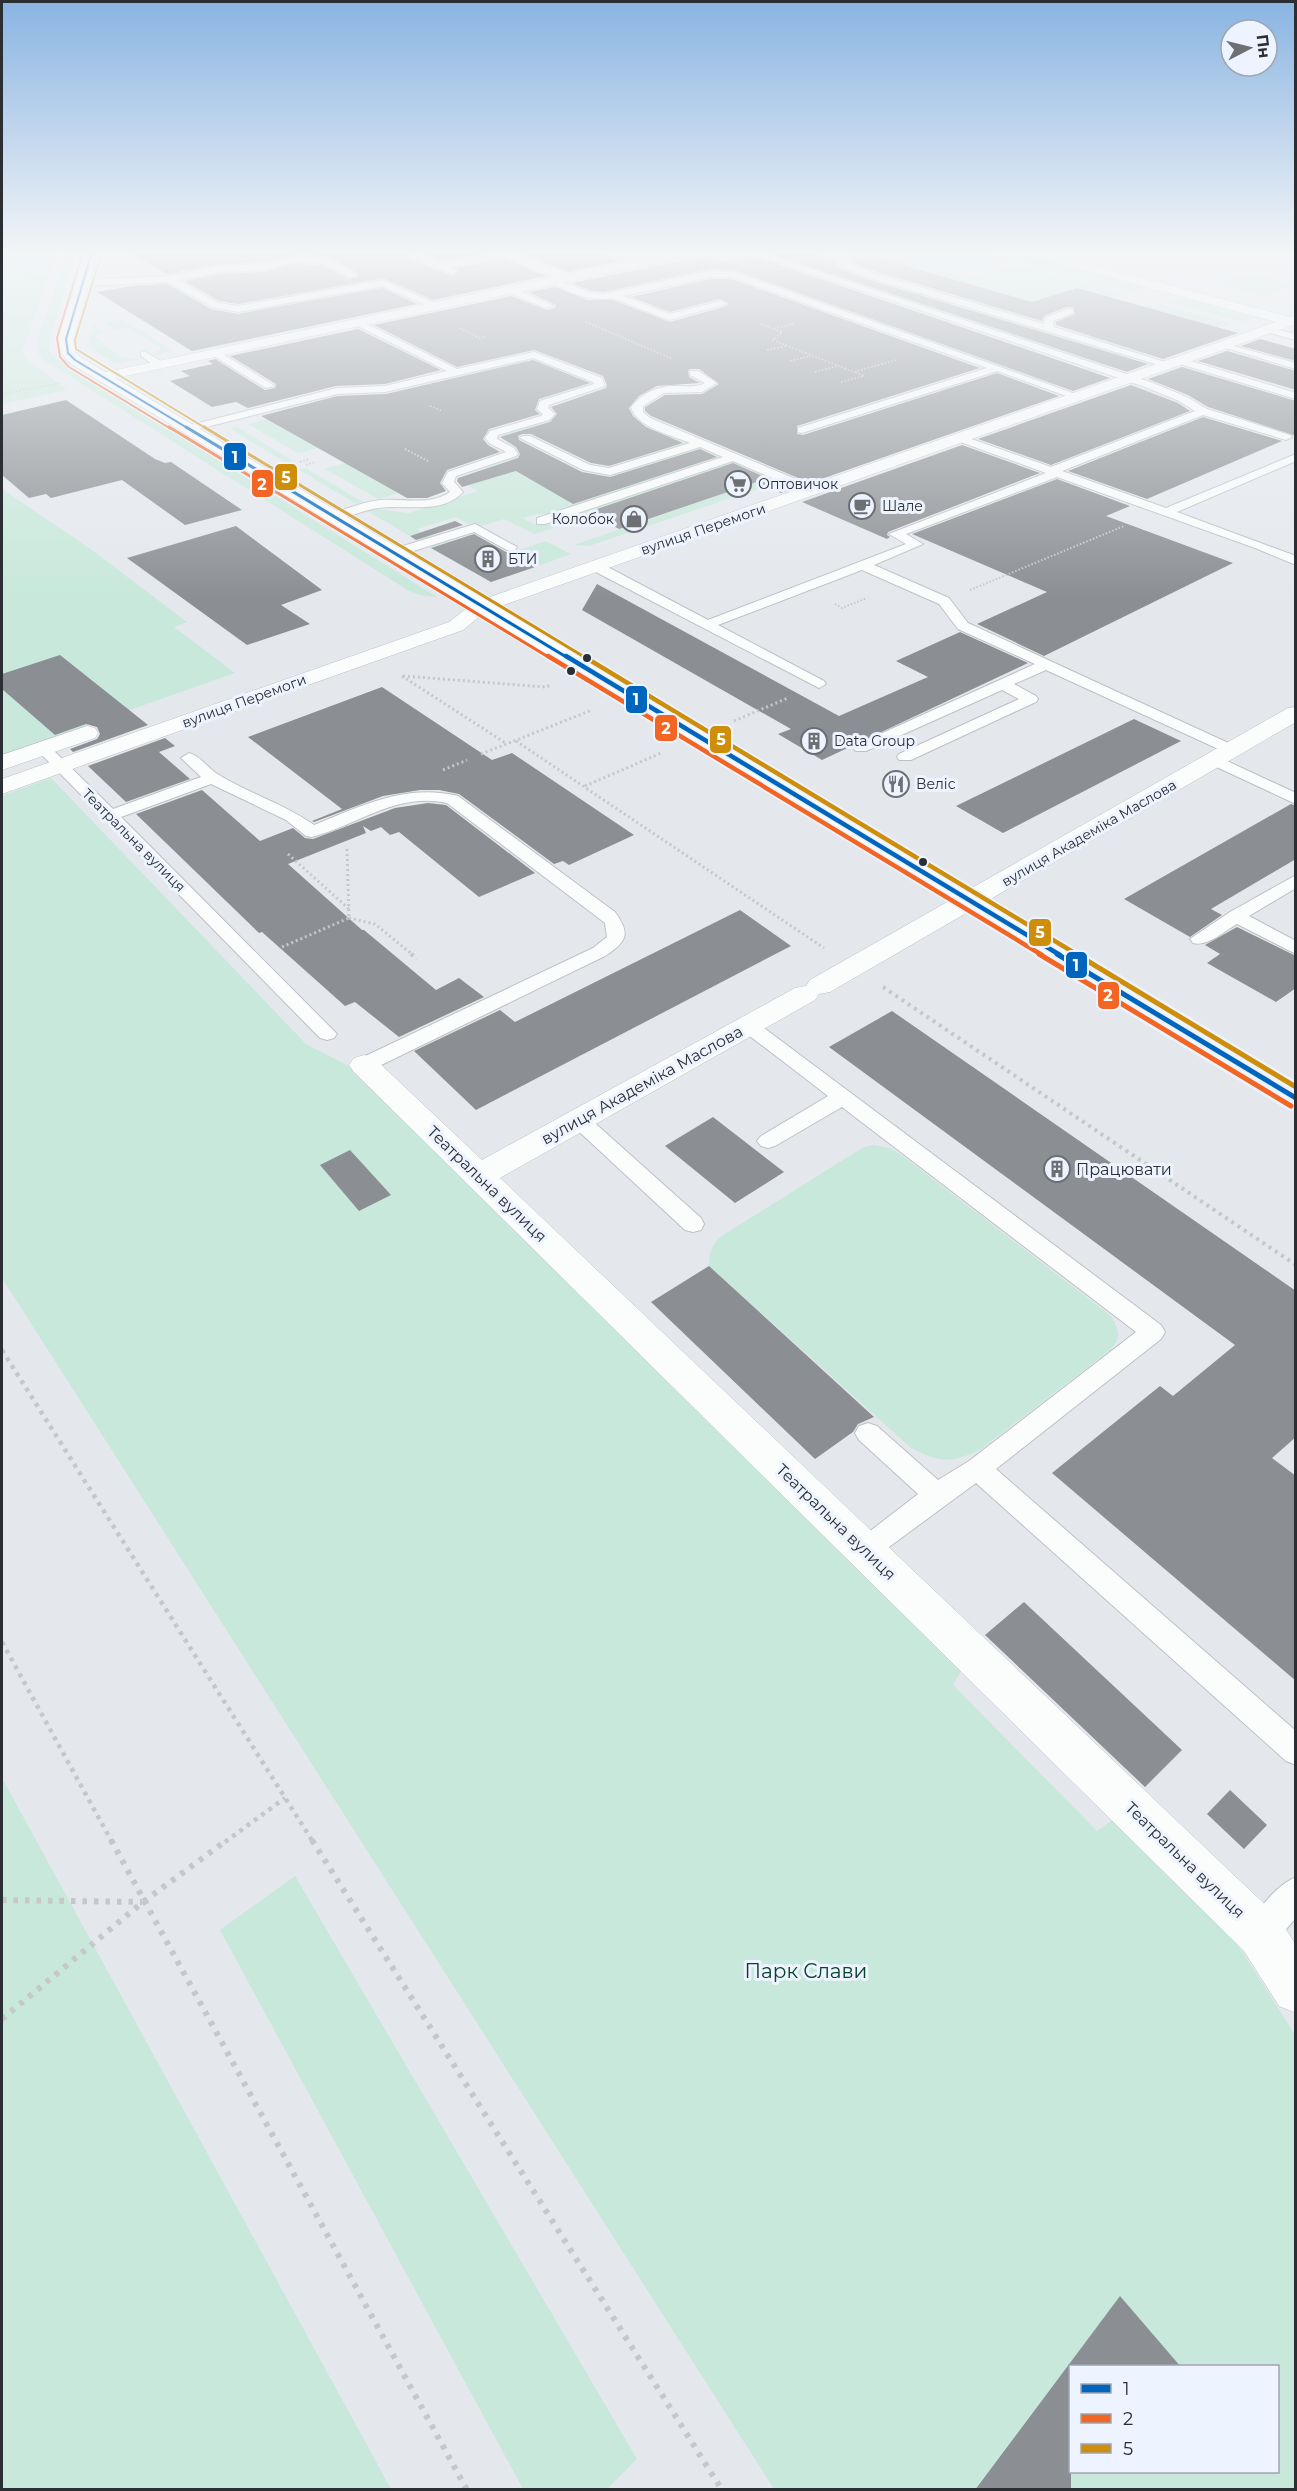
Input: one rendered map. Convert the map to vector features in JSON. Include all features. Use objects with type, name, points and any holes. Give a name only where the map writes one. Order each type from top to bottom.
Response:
[{"type":"street","points":[[88,368],[1296,1098]]},
{"type":"street","points":[[102,377],[141,368]]},
{"type":"street","name":"вулиця Перемоги","points":[[379,632],[435,612],[482,606],[597,567],[1153,368]]},
{"type":"street","name":"вулиця Перемоги","points":[[2,787],[456,626],[482,606]]},
{"type":"street","points":[[288,663],[310,678]]},
{"type":"street","name":"вулиця Академіка Маслова","points":[[479,1176],[971,902],[1296,713]]},
{"type":"street","points":[[2,763],[110,725]]},
{"type":"street","name":"Театральна вулиця","points":[[364,1065],[1261,1934],[1296,1989]]},
{"type":"lane","points":[[240,368],[270,386]]},
{"type":"lane","points":[[449,368],[456,372]]},
{"type":"lane","points":[[187,429],[337,391],[386,389],[474,368]]},
{"type":"lane","points":[[334,517],[376,504],[418,505],[456,494],[456,489],[448,483],[452,474],[512,454],[510,450],[493,441],[491,438],[494,433],[545,418],[550,414],[543,409],[544,403],[598,388],[600,383],[566,368]]},
{"type":"lane","points":[[802,430],[996,368]]},
{"type":"lane","points":[[998,368],[1076,396]]},
{"type":"lane","points":[[1097,368],[1168,392],[1203,411],[1286,437]]},
{"type":"lane","points":[[1194,368],[1296,396]]},
{"type":"lane","points":[[694,373],[712,384],[697,391],[668,389],[653,393],[636,407],[646,420],[813,491]]},
{"type":"lane","points":[[707,625],[917,544],[895,534],[1203,411]]},
{"type":"lane","points":[[526,438],[587,468],[610,472],[700,443]]},
{"type":"lane","points":[[959,438],[1292,558]]},
{"type":"lane","points":[[541,521],[734,457]]},
{"type":"lane","points":[[1163,511],[1296,457]]},
{"type":"lane","points":[[1278,464],[1296,470]]},
{"type":"lane","points":[[394,553],[475,528],[511,547]]},
{"type":"lane","points":[[863,565],[944,601],[963,626],[1047,664],[1223,755],[1296,799]]},
{"type":"lane","points":[[597,567],[819,684]]},
{"type":"lane","points":[[861,748],[1047,664]]},
{"type":"lane","points":[[905,757],[1031,699],[1002,684]]},
{"type":"lane","points":[[940,712],[969,728]]},
{"type":"lane","name":"Театральна вулиця","points":[[43,748],[327,1034]]},
{"type":"lane","points":[[189,758],[212,778],[292,817],[312,832],[400,798],[421,794],[452,799],[609,916],[617,926],[617,936],[611,945],[599,952],[364,1065]]},
{"type":"lane","points":[[110,816],[212,778]]},
{"type":"lane","points":[[1199,939],[1296,880]]},
{"type":"lane","points":[[1236,916],[1296,949]]},
{"type":"lane","points":[[749,1026],[1154,1332],[978,1469],[956,1480],[865,1550]]},
{"type":"lane","points":[[768,1141],[843,1097]]},
{"type":"lane","points":[[580,1121],[693,1224]]},
{"type":"lane","points":[[868,1432],[937,1495]]},
{"type":"lane","points":[[978,1469],[1296,1751]]},
{"type":"lane","points":[[1261,1934],[1296,1893]]},
{"type":"path","points":[[815,372],[830,368]]},
{"type":"path","points":[[841,382],[864,376],[845,368]]},
{"type":"path","points":[[854,372],[866,368]]},
{"type":"path","points":[[2,394],[65,381]]},
{"type":"path","points":[[944,601],[1163,511]]},
{"type":"path","points":[[394,648],[396,672],[507,744]]},
{"type":"path","points":[[402,676],[545,687],[552,685]]},
{"type":"path","points":[[734,721],[819,684]]},
{"type":"path","points":[[482,754],[592,710]]},
{"type":"path","points":[[516,741],[1296,1265]]},
{"type":"path","points":[[584,786],[662,753]]},
{"type":"path","points":[[347,842],[349,918]]},
{"type":"path","points":[[288,853],[349,909]]},
{"type":"path","points":[[253,959],[349,918],[375,924],[417,959]]},
{"type":"path","points":[[2,1350],[722,2490]]},
{"type":"path","points":[[2,1642],[467,2490]]},
{"type":"path","points":[[2,2019],[143,1902],[285,1798]]},
{"type":"path","points":[[2,1900],[143,1902]]},
{"type":"green space","points":[[2,368],[38,368],[67,390],[2,404]]},
{"type":"green space","points":[[57,368],[70,368],[437,597],[409,591]]},
{"type":"green space","points":[[484,368],[561,368],[594,382],[594,385],[544,401],[527,393],[451,383],[441,378]]},
{"type":"green space","points":[[1003,368],[1082,368],[1093,372],[1053,386]]},
{"type":"green space","points":[[572,412],[656,432],[668,432],[694,443],[638,460],[631,460],[553,425],[511,437],[539,454],[504,464],[527,478],[593,479],[700,446],[720,457],[550,514],[537,514],[523,518],[535,525],[735,461],[781,481],[589,546],[574,545],[759,481],[732,469],[535,534],[504,519],[475,528],[456,517],[417,529],[436,540],[443,538],[452,543],[432,549],[415,539],[420,537],[415,534],[410,536],[367,511],[377,509],[409,513],[478,491],[468,485],[468,476],[471,473],[526,453],[502,439],[503,434],[509,430]]},
{"type":"green space","points":[[267,419],[318,448],[298,453],[248,424]]},
{"type":"green space","points":[[237,427],[293,461],[287,463],[230,429]]},
{"type":"green space","points":[[345,463],[398,493],[378,499],[325,469]]},
{"type":"green space","points":[[305,468],[365,503],[358,505],[299,470]]},
{"type":"green space","points":[[2,489],[92,550],[187,622],[174,627],[235,673],[2,755]]},
{"type":"green space","points":[[546,541],[571,554],[538,566],[513,552]]},
{"type":"green space","name":"Парк Слави","points":[[51,778],[306,1044],[349,1066],[961,1671],[953,1685],[1097,1831],[1116,1817],[1198,1897],[1240,1948],[1295,2035],[1295,2489],[774,2489],[2,1278],[2,796]]},
{"type":"green space","points":[[873,1145],[890,1148],[900,1154],[1111,1316],[1117,1330],[1118,1338],[1110,1350],[981,1449],[961,1457],[937,1459],[910,1447],[709,1266],[711,1250],[720,1237],[862,1148]]},
{"type":"green space","points":[[2,1778],[391,2489],[2,2489]]},
{"type":"green space","points":[[295,1876],[637,2459],[607,2489],[523,2489],[220,1930]]},
{"type":"building","points":[[194,368],[230,368],[265,390],[275,388],[276,384],[250,368],[441,370],[385,384],[336,386],[248,408],[236,402],[212,407],[170,381],[190,376],[181,371]]},
{"type":"building","points":[[497,368],[553,368],[590,383],[539,399],[535,410],[540,414],[489,429],[483,439],[500,452],[447,470],[440,483],[446,491],[427,498],[407,498],[261,416],[337,396],[386,394]]},
{"type":"building","points":[[582,368],[979,368],[797,426],[797,434],[803,435],[997,373],[1059,396],[810,483],[651,416],[645,411],[645,407],[665,395],[702,394],[719,384],[699,369],[690,369],[689,377],[700,383],[657,386],[639,396],[629,408],[633,416],[646,427],[683,443],[609,466],[591,463],[531,434],[518,436],[519,440],[582,472],[610,477],[700,449],[717,457],[573,504],[516,471],[462,487],[457,481],[458,478],[518,458],[520,454],[516,447],[500,437],[550,422],[557,414],[551,407],[606,388],[603,376]]},
{"type":"building","points":[[1009,368],[1082,368],[1110,378],[1073,391]]},
{"type":"building","points":[[1116,368],[1137,368],[1127,372]]},
{"type":"building","points":[[1178,368],[1186,368],[1296,401],[1296,436],[1208,407],[1188,395],[1148,379]]},
{"type":"building","points":[[1222,368],[1287,368],[1296,371],[1296,390]]},
{"type":"building","points":[[1131,385],[1178,403],[1190,411],[1051,465],[978,439]]},
{"type":"building","points":[[66,400],[155,459],[165,463],[171,462],[242,510],[185,525],[122,480],[51,498],[46,494],[29,498],[2,475],[2,415]]},
{"type":"building","points":[[1203,417],[1282,441],[1147,499],[1068,471]]},
{"type":"building","points":[[962,445],[1040,473],[888,532],[887,535],[890,537],[887,539],[802,502]]},
{"type":"building","points":[[733,463],[792,489],[781,493],[757,482],[619,529],[588,512]]},
{"type":"building","points":[[1057,479],[1130,506],[1106,516],[1233,563],[1044,656],[977,624],[1047,592],[912,534]]},
{"type":"building","points":[[455,521],[463,525],[416,540],[410,536]]},
{"type":"building","points":[[236,526],[322,590],[281,605],[310,624],[247,645],[127,558]]},
{"type":"building","name":"БТИ","points":[[474,534],[538,566],[491,582],[431,548]]},
{"type":"building","points":[[597,584],[839,716],[928,677],[896,661],[960,632],[1028,663],[822,760],[778,734],[791,729],[582,610]]},
{"type":"building","points":[[60,655],[148,725],[73,752],[70,749],[97,739],[100,734],[97,727],[86,724],[55,735],[2,689],[2,674]]},
{"type":"building","points":[[382,687],[492,760],[512,753],[634,835],[569,865],[563,861],[554,864],[459,794],[439,790],[420,790],[383,796],[312,821],[342,809],[248,737]]},
{"type":"building","points":[[1134,719],[1181,741],[1003,833],[956,806]]},
{"type":"building","points":[[165,738],[175,746],[159,752],[190,779],[126,802],[88,766]]},
{"type":"building","points":[[202,790],[260,841],[293,828],[305,838],[313,839],[395,808],[428,803],[446,805],[535,873],[479,897],[399,832],[390,835],[381,827],[371,831],[363,826],[366,833],[288,864],[362,930],[436,990],[459,978],[484,997],[399,1037],[355,1002],[345,1006],[262,932],[259,933],[136,814]]},
{"type":"building","points":[[1291,804],[1296,806],[1296,859],[1211,909],[1222,915],[1190,937],[1124,899]]},
{"type":"building","points":[[740,910],[791,946],[476,1110],[414,1051],[500,1010],[515,1022]]},
{"type":"building","points":[[1237,927],[1296,956],[1296,988],[1276,1002],[1207,963],[1220,954],[1205,945]]},
{"type":"building","points":[[892,1011],[1296,1291],[1296,1437],[1272,1458],[1296,1476],[1296,1681],[1052,1473],[1160,1386],[1173,1396],[1235,1345],[829,1047]]},
{"type":"building","points":[[713,1117],[784,1172],[735,1203],[665,1146]]},
{"type":"building","points":[[350,1150],[391,1195],[359,1211],[320,1165]]},
{"type":"building","points":[[709,1266],[874,1417],[858,1424],[853,1432],[815,1459],[651,1302]]},
{"type":"building","points":[[1024,1602],[1182,1750],[1145,1787],[985,1635]]},
{"type":"building","points":[[1230,1790],[1267,1825],[1244,1849],[1207,1814]]},
{"type":"building","points":[[1120,2296],[1179,2365],[1069,2365],[1071,2490],[975,2490]]},
{"type":"transit line","name":"2","points":[[71,368],[1291,1106]]},
{"type":"transit line","name":"1","points":[[89,368],[1296,1098]]},
{"type":"transit line","name":"5","points":[[106,368],[1296,1087]]},
{"type":"place","name":"Оптовичок","points":[[738,484]]},
{"type":"place","name":"Шале","points":[[862,506]]},
{"type":"place","name":"Колобок","points":[[634,519]]},
{"type":"place","name":"БТИ","points":[[488,559]]},
{"type":"place","name":"Data Group","points":[[814,741]]},
{"type":"place","name":"Веліс","points":[[896,784]]},
{"type":"place","name":"Працювати","points":[[1057,1169]]}]
